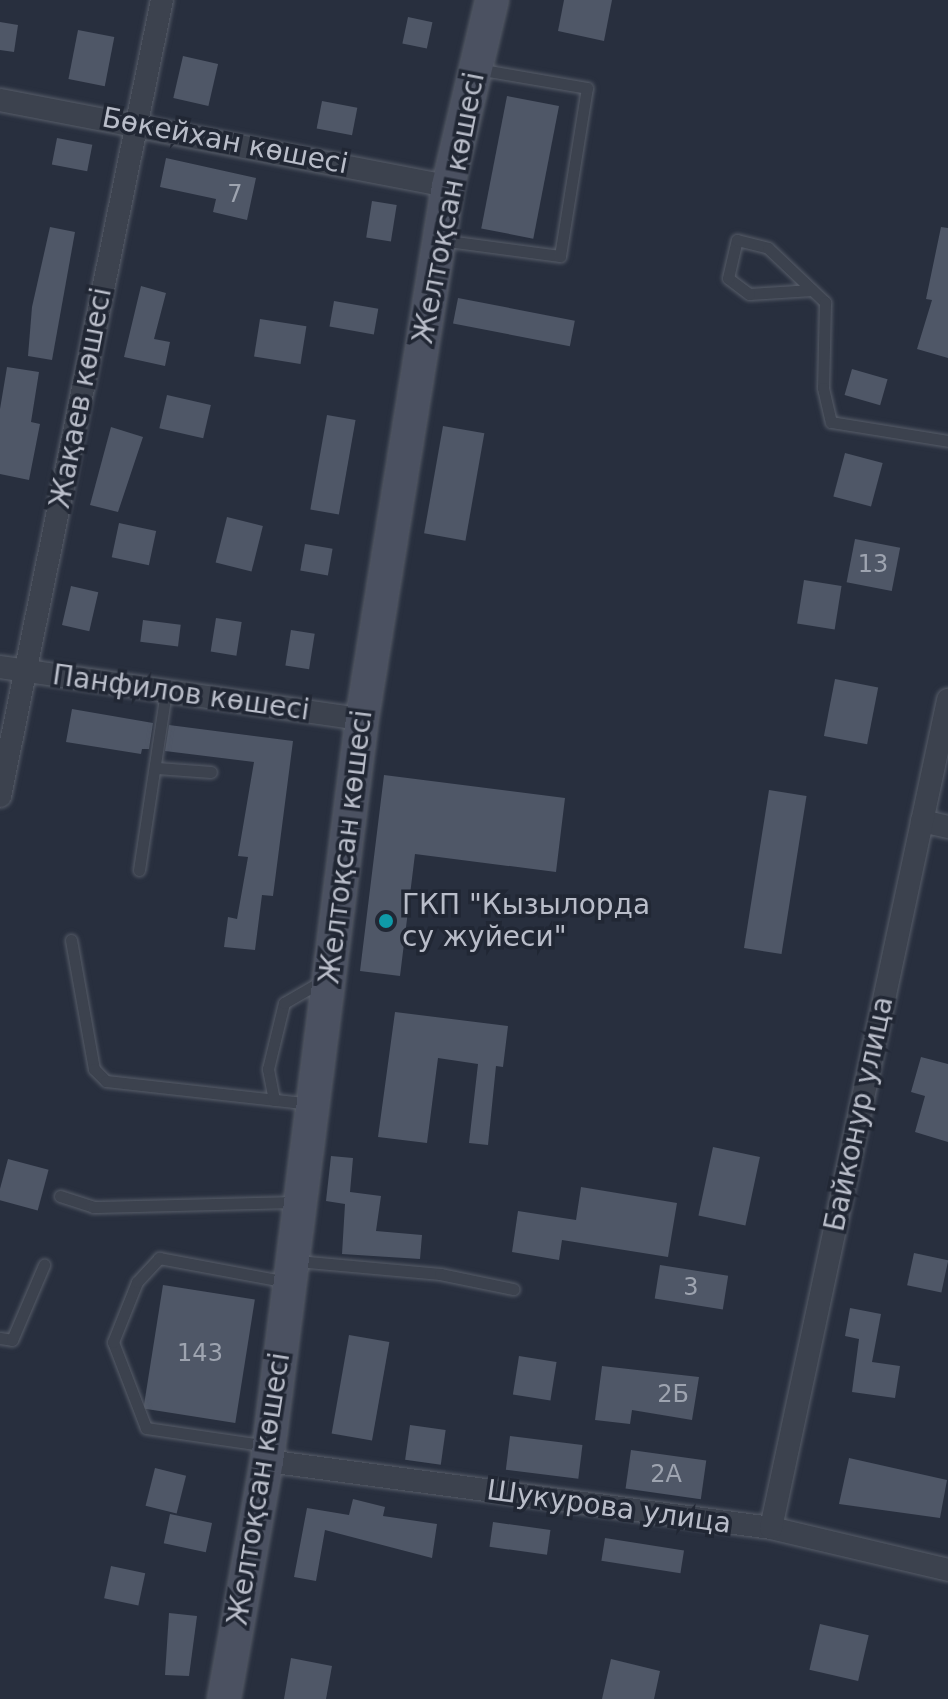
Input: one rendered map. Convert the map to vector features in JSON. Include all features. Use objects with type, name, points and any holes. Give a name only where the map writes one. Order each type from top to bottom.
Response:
[{"type":"street","name":"Жақаев көшесі","points":[[0,796],[162,0]]},
{"type":"street","name":"Желтоқсан көшесі","points":[[224,1699],[268,1453],[362,719],[448,186],[492,0]]},
{"type":"street","name":"Бөкейхан көшесі","points":[[0,100],[137,123],[448,186]]},
{"type":"street","name":"Панфилов көшесі","points":[[0,667],[362,719]]},
{"type":"street","name":"Байконур улица","points":[[771,1528],[948,700]]},
{"type":"street","points":[[922,821],[948,827]]},
{"type":"street","name":"Шукурова улица","points":[[268,1453],[771,1528],[948,1570]]},
{"type":"lane","points":[[440,240],[560,256],[587,88],[476,69]]},
{"type":"lane","points":[[812,290],[749,294],[728,278],[737,240],[768,248],[825,302],[823,388],[831,422],[948,441]]},
{"type":"lane","points":[[139,870],[157,768],[166,691]]},
{"type":"lane","points":[[157,768],[211,772]]},
{"type":"lane","points":[[71,940],[94,1069],[106,1081],[313,1104]]},
{"type":"lane","points":[[274,1100],[268,1069],[284,1003],[329,977]]},
{"type":"lane","points":[[60,1196],[93,1207],[300,1202]]},
{"type":"lane","points":[[268,1453],[146,1428],[113,1342],[137,1282],[159,1258],[291,1272],[440,1274],[513,1289]]},
{"type":"lane","points":[[0,1338],[12,1340],[44,1265]]},
{"type":"building","points":[[564,0],[612,0],[604,41],[558,31]]},
{"type":"building","points":[[408,17],[432,22],[427,49],[402,43]]},
{"type":"building","points":[[0,22],[18,25],[14,52],[0,50]]},
{"type":"building","points":[[78,30],[114,37],[105,86],[68,79]]},
{"type":"building","points":[[183,56],[218,64],[208,106],[173,98]]},
{"type":"building","points":[[507,96],[559,106],[533,239],[481,229]]},
{"type":"building","points":[[322,101],[357,108],[352,135],[317,128]]},
{"type":"building","points":[[57,138],[92,145],[87,171],[52,165]]},
{"type":"building","points":[[166,158],[256,178],[247,220],[213,212],[216,199],[160,187]]},
{"type":"building","points":[[372,201],[397,205],[391,241],[366,238]]},
{"type":"building","points":[[50,227],[75,232],[52,360],[28,356],[32,307]]},
{"type":"building","points":[[941,227],[948,228],[948,358],[917,349],[932,300],[926,299]]},
{"type":"building","points":[[141,286],[166,293],[154,339],[170,342],[165,366],[124,357]]},
{"type":"building","points":[[458,298],[575,321],[570,346],[453,324]]},
{"type":"building","points":[[334,301],[378,309],[374,334],[329,327]]},
{"type":"building","points":[[260,319],[306,326],[300,364],[254,357]]},
{"type":"building","points":[[7,367],[39,372],[31,422],[40,424],[29,480],[0,474],[0,409]]},
{"type":"building","points":[[852,369],[888,379],[880,405],[845,395]]},
{"type":"building","points":[[167,395],[211,405],[203,438],[159,428]]},
{"type":"building","points":[[327,415],[356,420],[339,515],[310,510]]},
{"type":"building","points":[[443,426],[484,433],[465,541],[424,533]]},
{"type":"building","points":[[111,427],[143,437],[118,512],[90,505]]},
{"type":"building","points":[[845,453],[883,463],[871,507],[833,496]]},
{"type":"building","points":[[227,517],[263,526],[252,572],[216,563]]},
{"type":"building","points":[[119,523],[156,531],[149,565],[112,557]]},
{"type":"building","points":[[855,539],[900,548],[892,591],[847,582]]},
{"type":"building","points":[[305,544],[333,549],[328,575],[300,571]]},
{"type":"building","points":[[804,580],[842,586],[835,629],[797,623]]},
{"type":"building","points":[[71,586],[98,592],[89,631],[62,625]]},
{"type":"building","points":[[216,618],[242,622],[236,656],[211,652]]},
{"type":"building","points":[[143,620],[181,625],[178,646],[140,642]]},
{"type":"building","points":[[291,630],[315,634],[309,669],[285,666]]},
{"type":"building","points":[[835,679],[878,687],[867,744],[824,736]]},
{"type":"building","points":[[72,709],[153,723],[149,749],[142,749],[141,754],[66,742]]},
{"type":"building","points":[[169,725],[293,741],[273,896],[262,895],[255,950],[224,947],[228,917],[237,919],[248,857],[238,856],[254,762],[165,751]]},
{"type":"building","name":"ГКП \"Кызылорда су жуйеси\"","points":[[384,775],[565,798],[556,872],[415,854],[400,976],[360,971]]},
{"type":"building","points":[[769,790],[807,796],[782,954],[744,948]]},
{"type":"building","points":[[395,1012],[508,1026],[503,1067],[496,1066],[488,1145],[469,1143],[478,1064],[438,1058],[427,1143],[378,1137]]},
{"type":"building","points":[[921,1057],[948,1064],[948,1142],[915,1132],[925,1096],[911,1092]]},
{"type":"building","points":[[713,1147],[760,1157],[745,1225],[698,1215]]},
{"type":"building","points":[[331,1156],[353,1158],[350,1192],[381,1196],[376,1231],[422,1235],[420,1259],[342,1254],[345,1204],[326,1201]]},
{"type":"building","points":[[8,1159],[49,1170],[38,1210],[0,1200]]},
{"type":"building","points":[[581,1187],[677,1203],[668,1257],[562,1240],[559,1260],[512,1252],[518,1211],[576,1220]]},
{"type":"building","points":[[914,1253],[948,1260],[941,1293],[907,1285]]},
{"type":"building","points":[[660,1265],[728,1276],[723,1309],[655,1299]]},
{"type":"building","points":[[163,1285],[255,1300],[235,1423],[143,1408]]},
{"type":"building","points":[[850,1308],[881,1314],[872,1362],[900,1366],[895,1398],[852,1392],[859,1339],[845,1336]]},
{"type":"building","points":[[349,1335],[389,1342],[372,1441],[332,1433]]},
{"type":"building","points":[[519,1356],[557,1362],[550,1400],[513,1395]]},
{"type":"building","points":[[602,1366],[699,1377],[692,1420],[632,1410],[630,1424],[595,1420]]},
{"type":"building","points":[[410,1425],[446,1430],[441,1465],[405,1460]]},
{"type":"building","points":[[510,1436],[582,1445],[578,1479],[506,1470]]},
{"type":"building","points":[[631,1450],[706,1461],[701,1499],[626,1489]]},
{"type":"building","points":[[849,1458],[947,1480],[940,1518],[839,1504]]},
{"type":"building","points":[[155,1468],[186,1476],[177,1514],[146,1506]]},
{"type":"building","points":[[353,1499],[385,1507],[383,1516],[437,1524],[432,1558],[325,1530],[316,1581],[294,1577],[307,1508],[349,1515]]},
{"type":"building","points":[[170,1514],[212,1523],[206,1552],[164,1543]]},
{"type":"building","points":[[493,1522],[550,1530],[547,1555],[490,1547]]},
{"type":"building","points":[[605,1538],[684,1551],[680,1573],[601,1561]]},
{"type":"building","points":[[111,1566],[145,1573],[138,1606],[104,1598]]},
{"type":"building","points":[[169,1613],[197,1616],[189,1676],[165,1675]]},
{"type":"building","points":[[820,1624],[869,1635],[858,1681],[809,1670]]},
{"type":"building","points":[[291,1658],[332,1666],[326,1699],[284,1699]]},
{"type":"building","points":[[611,1659],[660,1671],[654,1699],[602,1699]]},
{"type":"place","name":"ГКП \"Кызылорда су жуйеси\"","points":[[386,921]]}]
